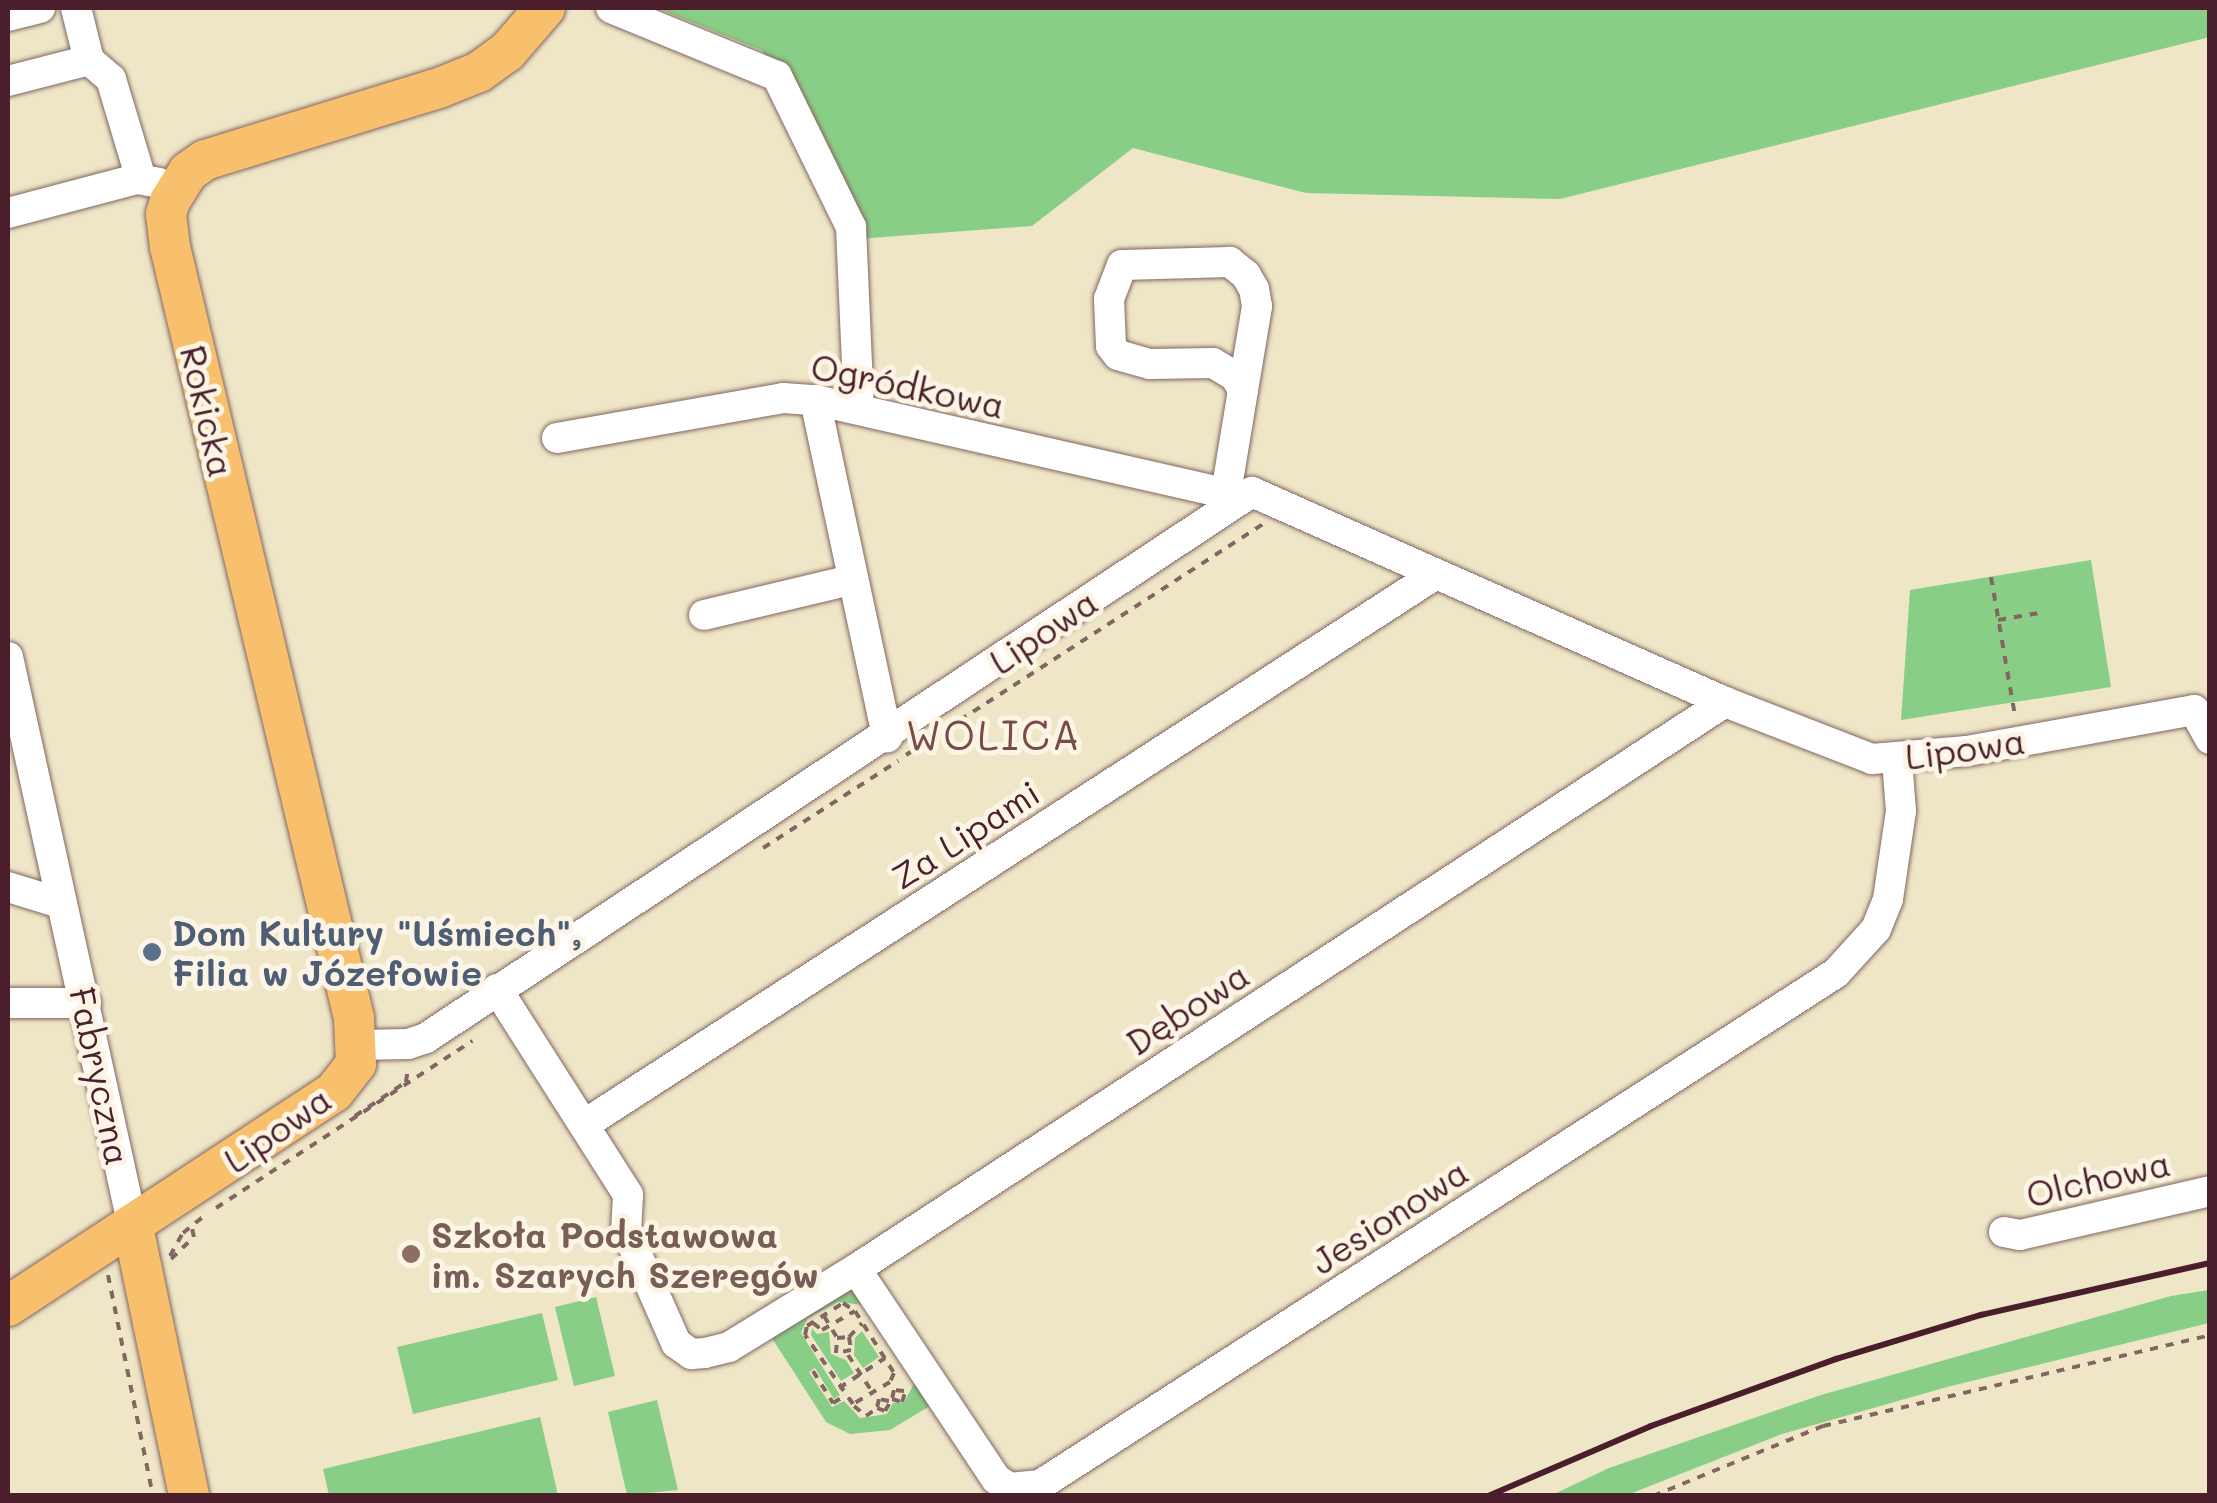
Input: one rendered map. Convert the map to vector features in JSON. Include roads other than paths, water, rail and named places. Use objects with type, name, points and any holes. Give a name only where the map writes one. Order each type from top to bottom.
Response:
[{"type":"main road","points":[[158,185],[205,160],[439,88],[479,72],[507,52],[545,8]]},
{"type":"main road","name":"Rokicka","points":[[158,185],[358,1046]]},
{"type":"main road","name":"Lipowa","points":[[8,1306],[136,1252],[334,1092],[356,1064],[358,1046]]},
{"type":"main road","name":"Fabryczna","points":[[136,1252],[189,1496]]},
{"type":"street","points":[[8,16],[40,8]]},
{"type":"street","points":[[8,213],[158,185],[112,79],[89,60],[76,8]]},
{"type":"street","points":[[611,8],[777,76],[851,227],[858,410]]},
{"type":"street","points":[[8,81],[89,60]]},
{"type":"street","points":[[1234,495],[1243,390],[1257,306],[1246,274],[1230,262],[1122,265],[1109,299],[1111,346],[1118,356],[1150,364],[1213,362],[1236,376],[1243,390]]},
{"type":"street","name":"Ogródkowa","points":[[557,438],[783,398],[815,400],[1234,495]]},
{"type":"street","points":[[815,400],[887,737]]},
{"type":"street","name":"Lipowa","points":[[358,1046],[403,1045],[426,1038],[504,1000],[1234,495],[1252,492],[1725,702],[1872,759],[1897,760],[2194,710],[2210,739]]},
{"type":"street","name":"Za Lipami","points":[[585,1124],[1436,574]]},
{"type":"street","points":[[704,615],[851,580]]},
{"type":"street","name":"Fabryczna","points":[[8,658],[60,903],[86,1003],[136,1252]]},
{"type":"street","name":"Dębowa","points":[[585,1124],[628,1195],[626,1230],[681,1350],[704,1354],[730,1347],[856,1269],[1725,702]]},
{"type":"street","name":"Jesionowa","points":[[856,1269],[996,1479],[1010,1488],[1040,1485],[1836,973],[1876,929],[1888,900],[1901,811],[1897,760]]},
{"type":"street","points":[[8,887],[60,903]]},
{"type":"street","points":[[504,1000],[585,1124]]},
{"type":"street","points":[[8,1003],[86,1003]]},
{"type":"street","name":"Olchowa","points":[[2004,1232],[2020,1235],[2210,1191]]},
{"type":"railway","points":[[1488,1496],[1651,1426],[1836,1359],[1981,1315],[2210,1263]]},
{"type":"place","name":"Dom Kultury \"Uśmiech\", Filia w Józefowie","points":[[152,952]]},
{"type":"place","name":"Szkoła Podstawowa im. Szarych Szeregów","points":[[411,1254]]},
{"type":"district","name":"WOLICA","points":[[994,734]]}]
